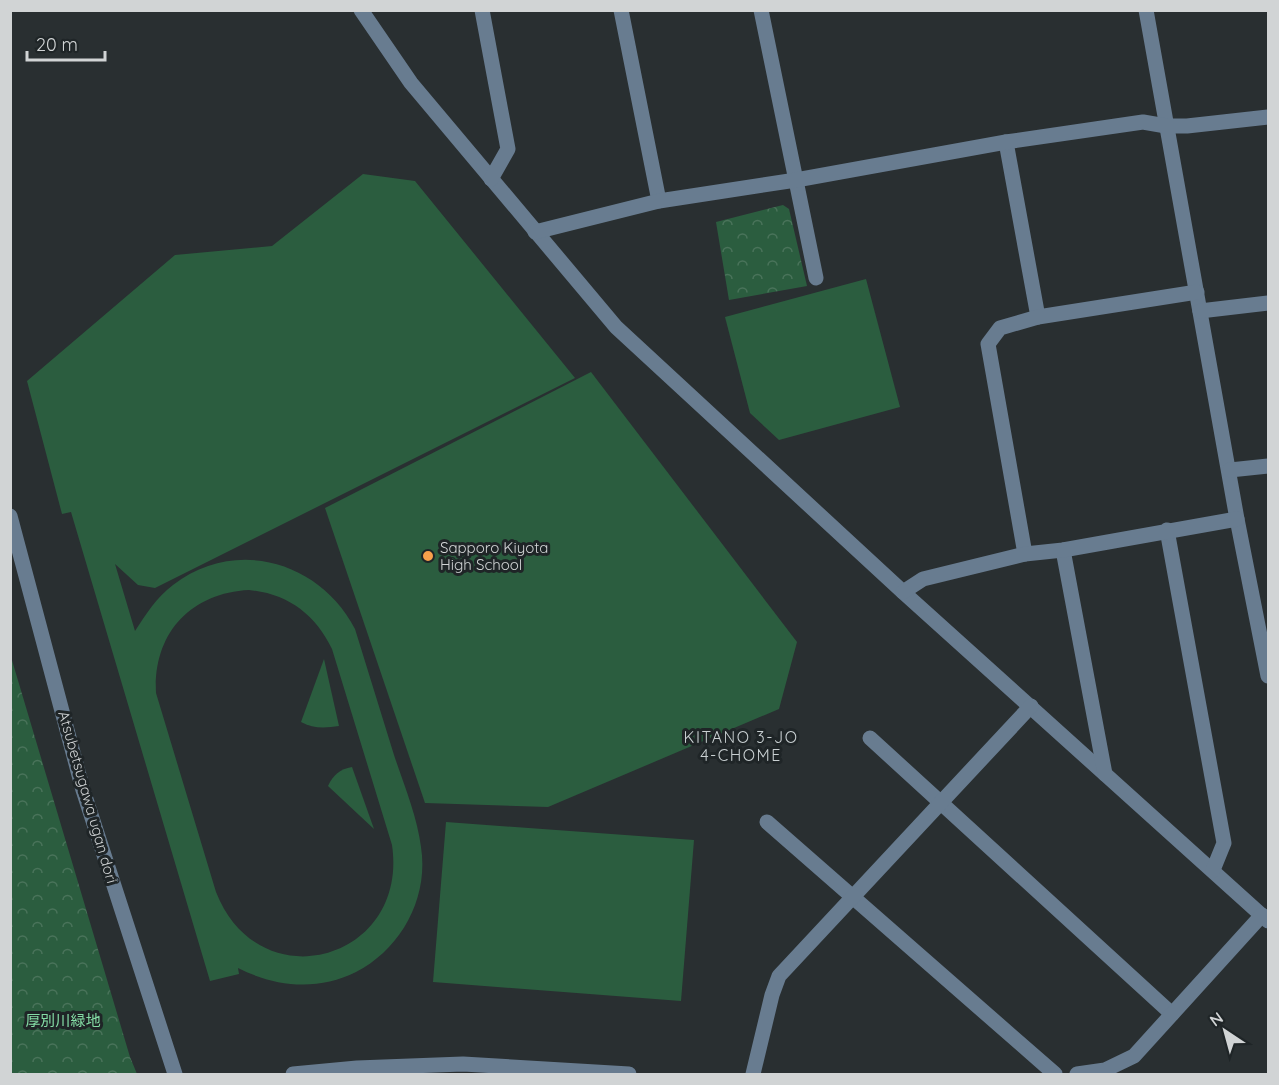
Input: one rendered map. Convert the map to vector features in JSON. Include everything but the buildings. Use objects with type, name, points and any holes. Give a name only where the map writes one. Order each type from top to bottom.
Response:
[{"type":"street","points":[[361,10],[411,83],[615,327],[903,592],[1265,918],[1134,1056],[1105,1070],[1077,1074]]},
{"type":"street","points":[[482,10],[508,149],[491,179]]},
{"type":"street","points":[[621,10],[659,201]]},
{"type":"street","points":[[761,10],[816,278]]},
{"type":"street","points":[[1146,10],[1237,519],[1265,640],[1269,676]]},
{"type":"street","points":[[536,232],[659,201],[796,180],[1006,142],[1143,122],[1166,126],[1269,117]]},
{"type":"street","points":[[1006,142],[1038,317]]},
{"type":"street","points":[[1025,554],[988,344],[1000,328],[1038,317],[1197,292]]},
{"type":"street","points":[[1200,311],[1269,303]]},
{"type":"street","points":[[1230,470],[1269,466]]},
{"type":"street","name":"Atsubetsugawa ugan dori","points":[[10,516],[83,790],[175,1074]]},
{"type":"street","points":[[903,592],[923,579],[1025,554],[1063,550],[1237,519]]},
{"type":"street","points":[[1167,530],[1224,843],[1213,870]]},
{"type":"street","points":[[1063,550],[1105,774]]},
{"type":"street","points":[[753,1074],[771,995],[779,976],[1031,706]]},
{"type":"street","points":[[870,738],[1172,1014]]},
{"type":"street","points":[[767,822],[1055,1074]]},
{"type":"street","points":[[293,1074],[357,1068],[462,1064],[629,1074]]},
{"type":"green space","points":[[363,174],[415,181],[575,378],[155,588],[138,585],[115,564],[135,631],[147,612],[167,590],[197,570],[223,562],[249,560],[274,564],[298,573],[321,587],[340,606],[355,629],[416,824],[421,847],[421,885],[408,920],[386,950],[356,972],[342,978],[312,984],[282,983],[238,968],[239,974],[210,981],[71,512],[62,514],[27,381],[175,255],[272,246]],"holes":[[[249,590],[263,592],[288,601],[309,616],[332,649],[392,845],[391,885],[378,917],[355,940],[326,953],[295,956],[264,947],[237,926],[216,892],[156,693],[161,652],[179,620],[193,608],[209,599]]]},
{"type":"green space","points":[[783,205],[789,209],[807,286],[729,300],[716,222]]},
{"type":"green space","points":[[866,279],[900,407],[779,440],[750,413],[725,317]]},
{"type":"green space","points":[[591,372],[797,642],[779,709],[548,807],[425,803],[325,508]]},
{"type":"green space","name":"厚別川緑地","points":[[11,657],[130,1057],[137,1074],[11,1074]]},
{"type":"green space","points":[[324,659],[339,726],[310,726],[301,722]]},
{"type":"green space","points":[[352,767],[374,829],[328,786],[337,773]]},
{"type":"green space","points":[[446,822],[694,840],[681,1001],[433,982]]},
{"type":"place","name":"Sapporo Kiyota High School","points":[[428,556]]},
{"type":"district","name":"KITANO 3-JO 4-CHOME","points":[[741,746]]}]
